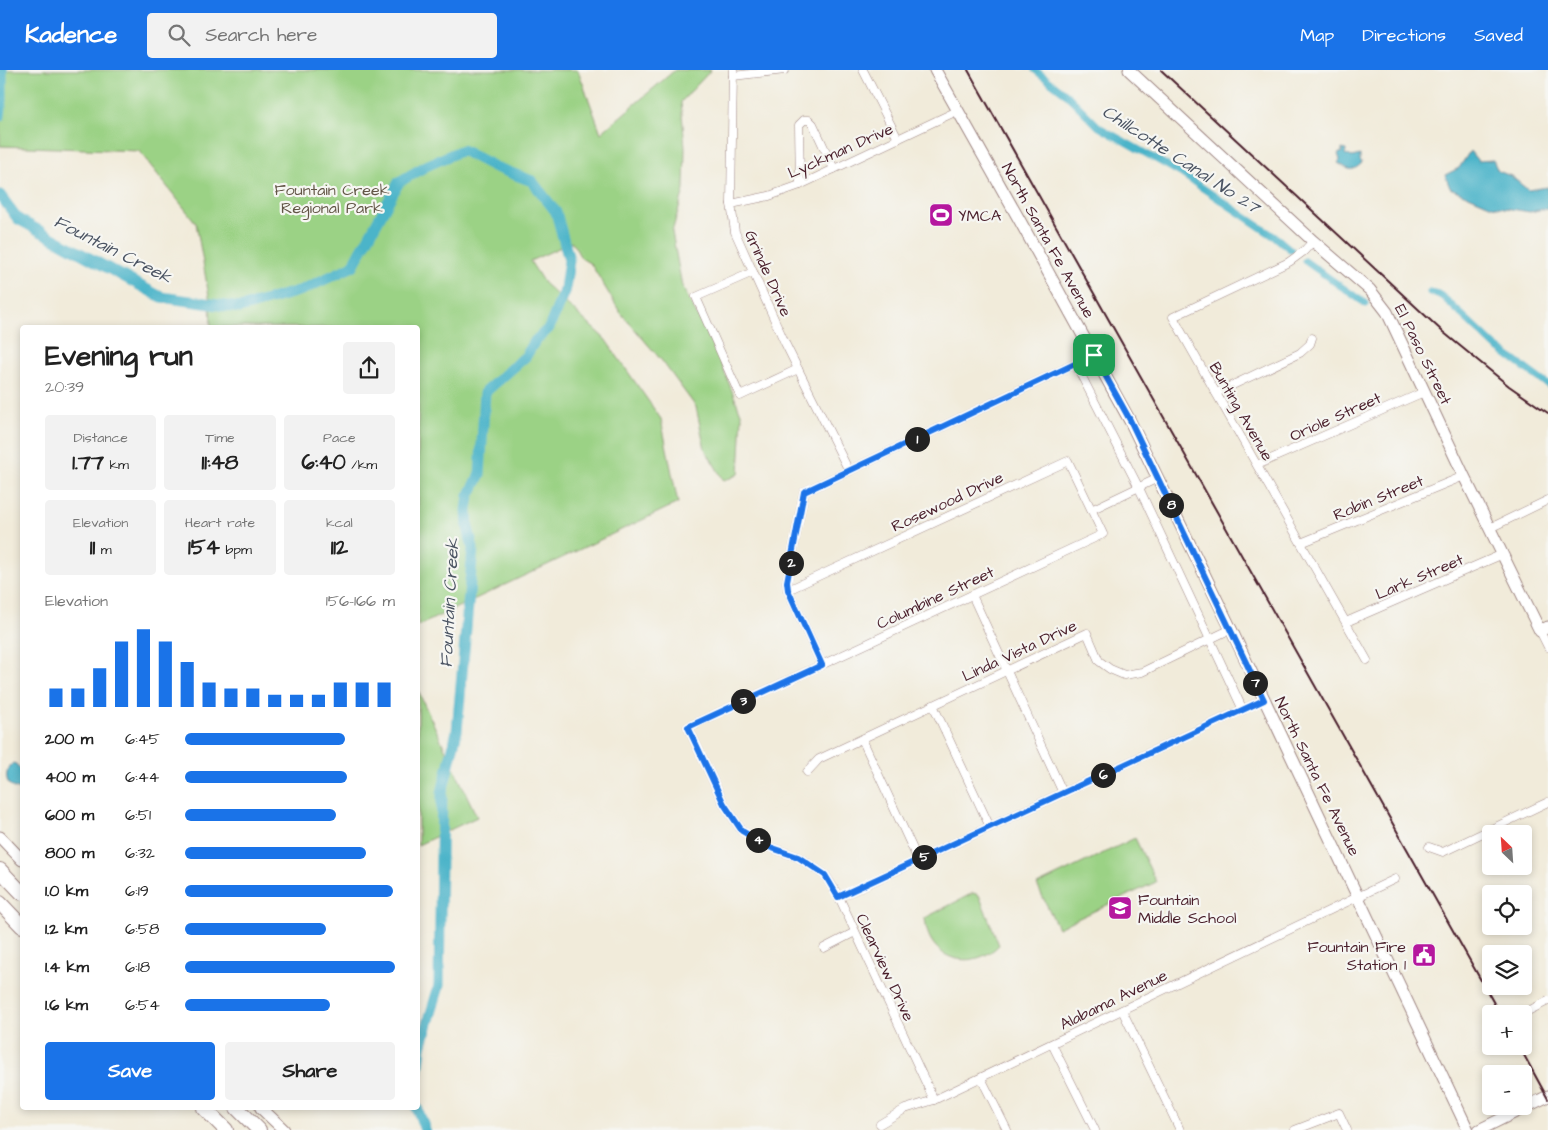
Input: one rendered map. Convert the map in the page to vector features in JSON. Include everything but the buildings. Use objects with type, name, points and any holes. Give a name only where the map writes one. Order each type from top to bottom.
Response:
[{"type":"highway","points":[[0,870],[20,891]]},
{"type":"highway","points":[[0,903],[20,924]]},
{"type":"highway","points":[[206,1110],[226,1130]]},
{"type":"highway","points":[[238,1110],[259,1130]]},
{"type":"main road","name":"North Santa Fe Avenue","points":[[935,70],[1130,420],[1468,1130]]},
{"type":"main road","name":"El Paso Street","points":[[1129,70],[1313,241],[1370,290],[1387,312],[1464,476],[1503,554],[1544,629]]},
{"type":"main road","points":[[0,837],[20,858]]},
{"type":"main road","points":[[1479,1130],[1548,1096]]},
{"type":"main road","points":[[263,1110],[284,1130]]},
{"type":"street","points":[[733,73],[785,70]]},
{"type":"street","points":[[863,70],[898,139]]},
{"type":"street","name":"Grinde Drive","points":[[733,73],[731,204],[735,232],[798,369],[848,471]]},
{"type":"street","name":"Lyckman Drive","points":[[731,204],[769,196],[800,185],[957,111]]},
{"type":"street","points":[[800,185],[799,125],[804,120],[809,120],[813,124],[834,169]]},
{"type":"street","name":"Bunting Avenue","points":[[1313,241],[1304,252],[1289,262],[1173,317],[1367,660]]},
{"type":"street","points":[[753,272],[696,297],[740,396],[798,369]]},
{"type":"street","points":[[1216,393],[1300,353],[1310,344],[1312,338]]},
{"type":"street","points":[[822,665],[788,590],[787,582],[804,492],[1094,355]]},
{"type":"street","points":[[1076,364],[1138,488],[1243,710]]},
{"type":"street","name":"Oriole Street","points":[[1257,465],[1424,392]]},
{"type":"street","name":"Rosewood Drive","points":[[788,590],[1068,461],[1091,510]]},
{"type":"street","name":"Robin Street","points":[[1301,543],[1464,476]]},
{"type":"street","points":[[1091,510],[1158,478]]},
{"type":"street","points":[[1490,528],[1548,500]]},
{"type":"street","name":"Columbine Street","points":[[688,727],[1103,534],[1091,510]]},
{"type":"street","name":"Lark Street","points":[[1346,622],[1503,554]]},
{"type":"street","points":[[972,595],[1063,793]]},
{"type":"street","name":"Linda Vista Drive","points":[[807,772],[819,759],[1087,633],[1099,661],[1110,669],[1124,675],[1142,672],[1231,629]]},
{"type":"street","name":"El Paso Street","points":[[1544,629],[1548,647]]},
{"type":"street","points":[[838,897],[1264,700]]},
{"type":"street","points":[[933,705],[990,827]]},
{"type":"street","name":"Clearview Drive","points":[[688,727],[724,804],[742,831],[769,847],[798,857],[825,875],[855,932],[934,1100]]},
{"type":"street","points":[[862,739],[918,860]]},
{"type":"street","points":[[1429,847],[1443,852],[1548,803]]},
{"type":"street","name":"Alabama Avenue","points":[[880,1124],[905,1109],[934,1100],[981,1078],[1395,879]]},
{"type":"street","points":[[824,948],[855,932]]},
{"type":"street","points":[[1532,1009],[1548,1001]]},
{"type":"street","points":[[1122,1010],[1180,1130]]},
{"type":"street","points":[[1052,1044],[1095,1130]]},
{"type":"street","points":[[981,1078],[1007,1130]]},
{"type":"street","points":[[1295,1130],[1339,1113],[1347,1130]]},
{"type":"green space","name":"Fountain Creek Regional Park","points":[[0,70],[578,70],[601,133],[675,70],[711,70],[681,102],[685,148],[684,190],[672,232],[682,286],[718,356],[742,416],[739,474],[724,481],[705,449],[696,407],[662,361],[620,312],[591,264],[581,258],[572,242],[530,261],[544,283],[605,339],[661,419],[678,503],[420,625],[420,325],[211,325],[210,302],[196,223],[139,151],[0,146]]},
{"type":"green space","points":[[420,695],[477,817],[420,844]]},
{"type":"green space","points":[[1135,838],[1156,882],[1058,928],[1037,885]]},
{"type":"green space","points":[[973,893],[979,895],[999,945],[991,952],[973,959],[964,960],[945,955],[931,940],[925,918]]},
{"type":"water","points":[[1342,149],[1346,150],[1345,154],[1352,157],[1360,155],[1362,163],[1350,169],[1338,163],[1340,160],[1338,154],[1342,152]]},
{"type":"water","points":[[1470,151],[1478,161],[1493,160],[1498,171],[1511,176],[1528,190],[1548,187],[1548,208],[1530,212],[1492,206],[1450,188],[1445,175],[1459,168]]},
{"type":"water","points":[[13,763],[16,764],[20,769],[20,790],[12,787],[7,781],[7,771]]},
{"type":"waterway","name":"Fountain Creek","points":[[0,116],[2,70]]},
{"type":"waterway","name":"Chillcotte Canal No 27","points":[[1035,70],[1065,93],[1099,127],[1182,174],[1278,239],[1291,250]]},
{"type":"waterway","name":"Fountain Creek","points":[[0,195],[18,219],[161,297],[240,308],[302,290],[353,266],[399,182],[426,166],[462,150],[495,167],[532,181],[556,212],[569,260],[565,289],[549,328],[535,341],[526,356],[485,392],[480,475],[469,496],[467,510],[468,528],[473,548],[457,731],[442,793],[439,986],[420,1056]]},
{"type":"waterway","name":"Chillcotte Canal No 27","points":[[1305,261],[1366,304]]},
{"type":"waterway","name":"Chillcotte Canal No 27","points":[[1430,292],[1443,297],[1495,346],[1548,385]]},
{"type":"waterway","name":"Fountain Creek","points":[[418,1110],[425,1130]]},
{"type":"railway","points":[[968,70],[1495,1005]]},
{"type":"railway","points":[[1161,70],[1443,332],[1509,386],[1548,413]]},
{"type":"railway","points":[[1524,1055],[1548,1099]]},
{"type":"place","name":"YMCA","points":[[941,215]]},
{"type":"place","name":"Fountain Middle School","points":[[1120,908]]},
{"type":"place","name":"Fountain Fire Station 1","points":[[1424,955]]},
{"type":"route","points":[[1094,355],[1130,420],[1264,700],[838,897],[825,875],[798,857],[769,847],[742,831],[724,804],[688,727],[822,665],[788,590],[787,582],[804,492],[1094,355]]}]
